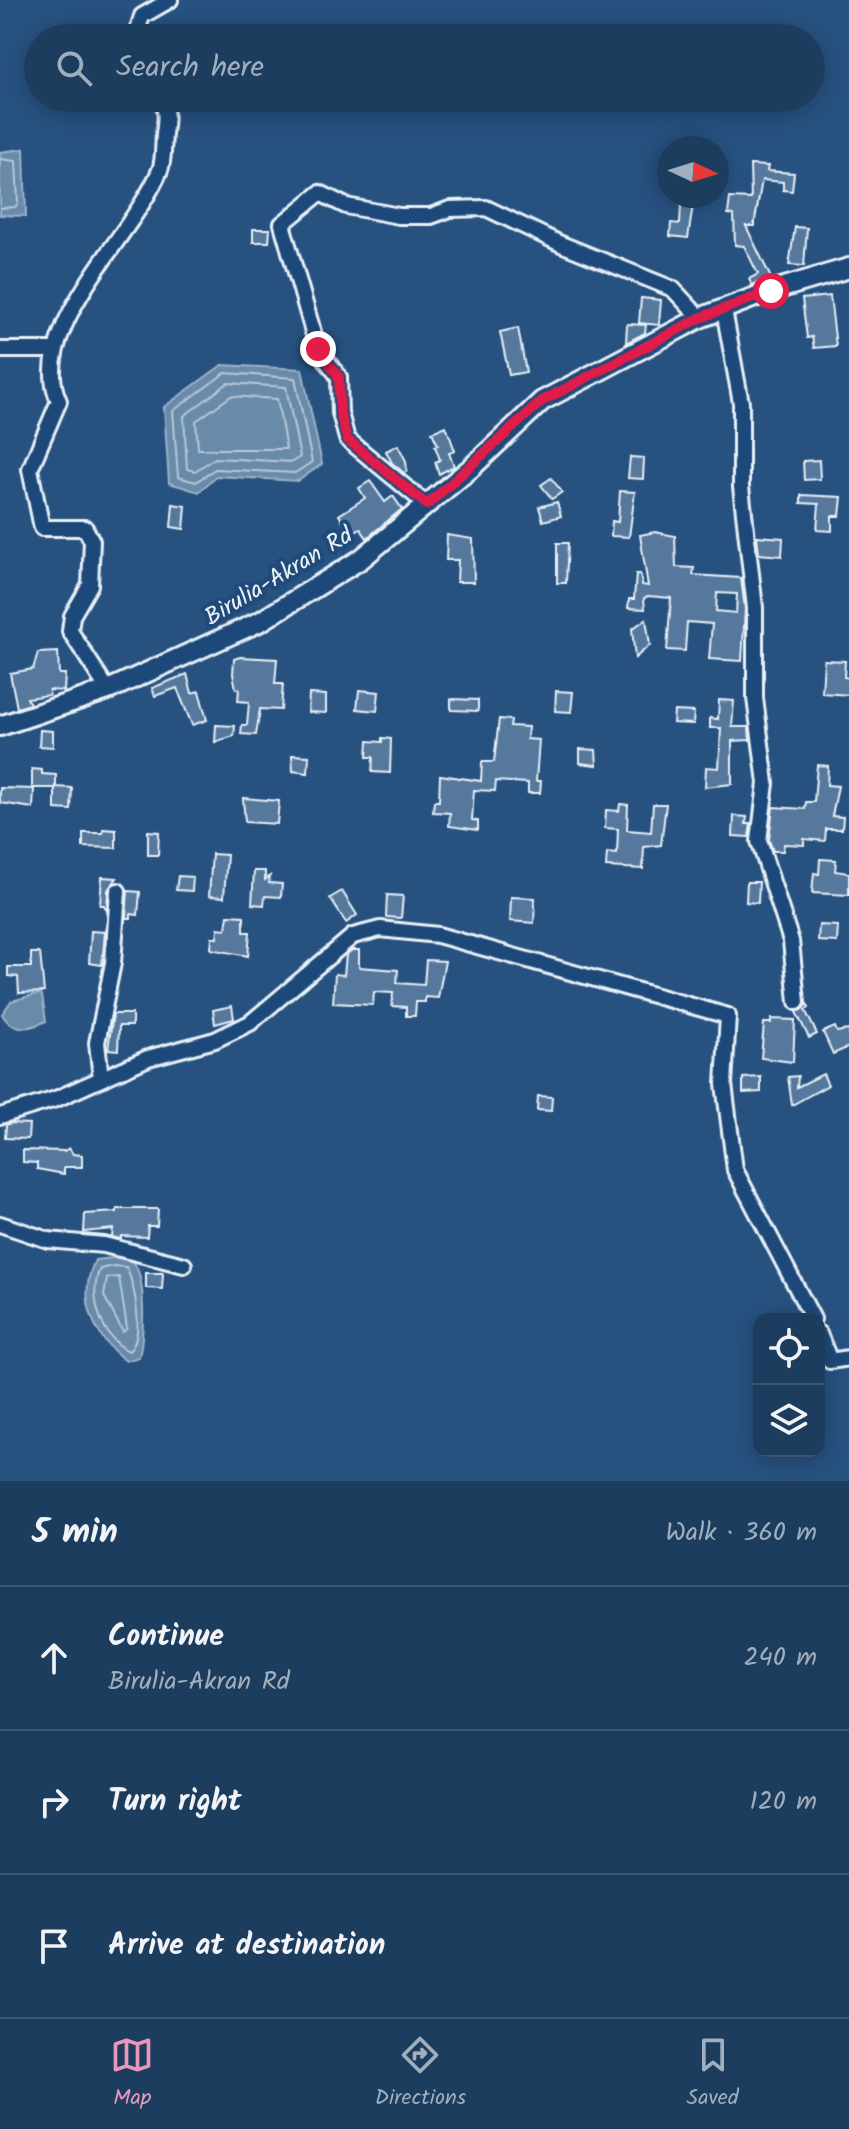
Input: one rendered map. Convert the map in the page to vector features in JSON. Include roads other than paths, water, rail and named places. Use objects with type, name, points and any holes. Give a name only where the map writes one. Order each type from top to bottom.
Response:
[{"type":"street","points":[[139,24],[142,16],[170,0]]},
{"type":"street","points":[[108,690],[70,631],[72,616],[90,585],[92,541],[85,528],[42,528],[30,469],[59,401],[51,385],[56,339],[128,228],[161,168],[167,112]]},
{"type":"street","points":[[427,505],[347,439],[340,413],[339,377],[318,349],[282,224],[320,193],[346,206],[399,216],[431,216],[450,209],[486,208],[561,244],[673,289],[700,318]]},
{"type":"street","name":"Birulia-Akran Rd","points":[[0,726],[108,690],[261,621],[361,559],[427,505],[542,401],[700,318],[771,291],[849,268]]},
{"type":"street","points":[[724,310],[741,403],[741,487],[755,608],[755,698],[766,783],[759,841],[791,941],[797,1002]]},
{"type":"street","points":[[0,350],[55,350]]},
{"type":"street","points":[[101,1078],[97,1043],[113,963],[118,891]]},
{"type":"street","points":[[0,1116],[56,1099],[148,1058],[215,1040],[250,1023],[353,936],[380,929],[438,935],[728,1016],[724,1084],[735,1170],[810,1313]]},
{"type":"street","points":[[0,1224],[48,1240],[104,1245],[184,1265]]},
{"type":"street","points":[[825,1349],[830,1361],[849,1358]]},
{"type":"water","points":[[24,149],[26,216],[0,215],[0,152]]},
{"type":"water","points":[[222,365],[302,369],[322,464],[298,481],[216,476],[199,492],[169,483],[164,407]]},
{"type":"water","points":[[42,995],[46,1021],[22,1027],[6,1020],[2,1014],[11,1001]]},
{"type":"water","points":[[113,1258],[132,1261],[137,1268],[142,1292],[139,1357],[126,1361],[97,1329],[88,1302],[90,1274],[95,1260]]}]
